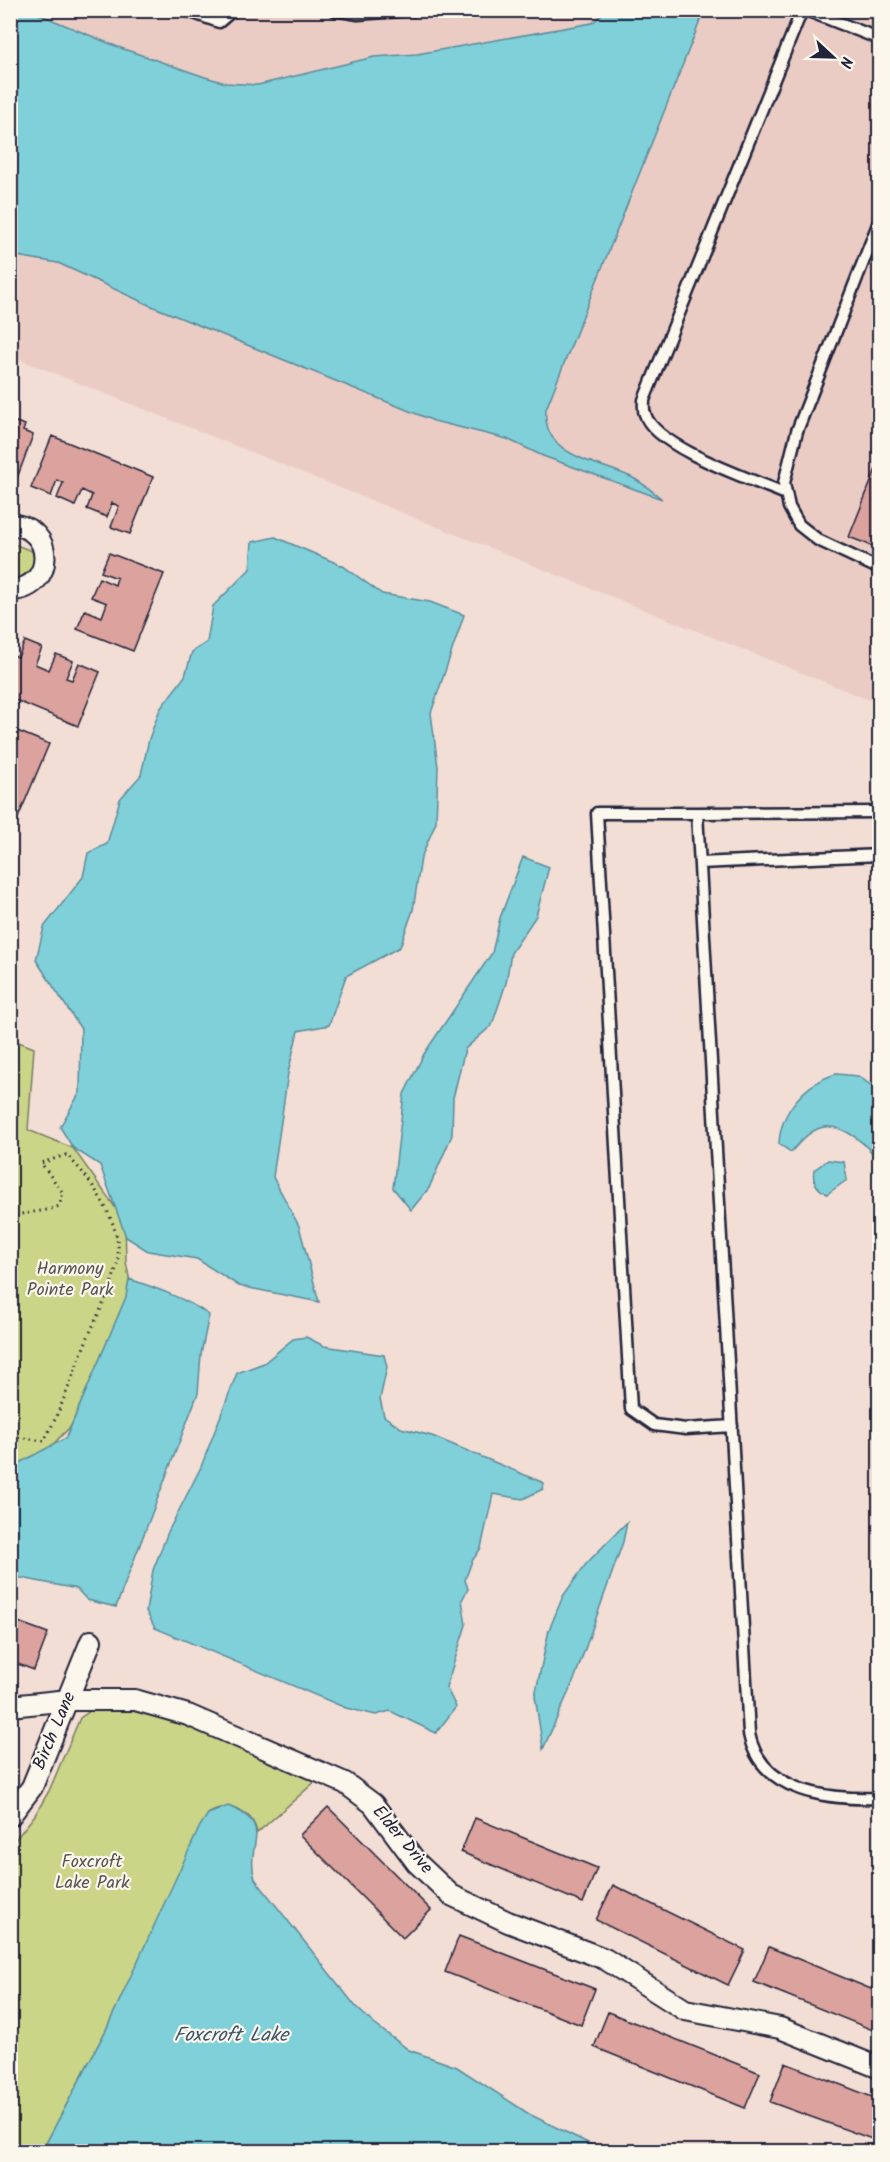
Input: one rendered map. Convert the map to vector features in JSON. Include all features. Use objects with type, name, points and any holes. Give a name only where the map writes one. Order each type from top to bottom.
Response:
[{"type":"street","points":[[10,525],[31,530],[40,538],[45,550],[46,563],[41,575],[32,585],[20,590],[10,590]]},
{"type":"street","name":"Birch Lane","points":[[10,1816],[32,1787],[91,1641]]},
{"type":"street","name":"Elder Drive","points":[[10,1706],[69,1700],[135,1700],[188,1715],[345,1783],[373,1804],[417,1863],[451,1895],[508,1922],[605,1959],[685,2010],[780,2028],[879,2068]]},
{"type":"lane","points":[[185,10],[219,22],[233,10]]},
{"type":"lane","points":[[334,10],[358,14],[414,10]]},
{"type":"lane","points":[[786,494],[678,447],[656,432],[645,415],[644,400],[804,10],[879,39]]},
{"type":"lane","points":[[879,219],[797,431],[784,483],[789,507],[799,525],[818,540],[879,569]]},
{"type":"lane","points":[[732,1426],[686,1429],[654,1425],[631,1409],[597,813],[879,812]]},
{"type":"lane","points":[[697,813],[749,1734],[752,1749],[773,1775],[796,1789],[830,1798],[879,1798]]},
{"type":"lane","points":[[700,863],[879,855]]},
{"type":"path","points":[[10,1217],[22,1212],[47,1211],[59,1206],[63,1193],[41,1163],[66,1155],[80,1167],[95,1191],[110,1219],[118,1245],[105,1297],[64,1400],[44,1441],[10,1436]]},
{"type":"shaded area","points":[[10,11],[879,11],[879,704],[11,356]]},
{"type":"green space","points":[[11,543],[32,551],[35,562],[30,577],[11,581]]},
{"type":"green space","name":"Harmony Pointe Park","points":[[11,1039],[34,1048],[28,1130],[73,1148],[125,1221],[126,1262],[131,1287],[71,1426],[11,1487]]},
{"type":"green space","name":"Foxcroft Lake Park","points":[[103,1706],[150,1711],[318,1779],[257,1833],[250,1818],[239,1810],[224,1808],[208,1814],[105,2032],[42,2151],[11,2152],[11,1845],[35,1815],[49,1791],[80,1718],[93,1709]]},
{"type":"water","points":[[10,11],[31,11],[118,47],[205,77],[226,83],[258,85],[374,57],[417,54],[592,23],[606,11],[704,11],[546,409],[547,425],[553,438],[562,447],[574,455],[635,479],[662,499],[543,456],[507,439],[434,421],[149,305],[58,263],[11,255]]},
{"type":"water","points":[[275,537],[343,566],[382,594],[430,602],[464,615],[431,713],[438,767],[436,822],[421,858],[413,910],[400,947],[346,976],[329,1025],[298,1031],[288,1073],[273,1177],[299,1226],[319,1302],[239,1286],[197,1259],[148,1251],[126,1237],[100,1165],[73,1148],[60,1127],[80,1092],[81,1029],[36,960],[44,927],[83,877],[88,853],[107,844],[120,799],[141,775],[149,739],[160,709],[185,676],[192,652],[207,642],[213,606],[250,569],[252,542]]},
{"type":"water","points":[[523,857],[549,867],[536,916],[511,953],[506,983],[492,1025],[465,1049],[453,1098],[452,1135],[429,1188],[411,1210],[393,1188],[404,1094],[424,1054],[492,953],[500,918]]},
{"type":"water","points":[[836,1074],[858,1076],[879,1091],[879,1165],[876,1158],[863,1144],[837,1128],[820,1128],[812,1132],[791,1152],[779,1144],[784,1121],[796,1100],[814,1084]]},
{"type":"water","points":[[828,1160],[844,1162],[847,1180],[827,1194],[816,1184],[814,1170]]},
{"type":"water","points":[[129,1279],[181,1299],[209,1315],[201,1354],[198,1393],[116,1607],[87,1600],[77,1589],[11,1576],[10,1473],[21,1462],[66,1438],[126,1297]]},
{"type":"water","points":[[306,1337],[324,1346],[384,1355],[387,1367],[380,1399],[384,1416],[401,1428],[432,1436],[544,1483],[543,1489],[523,1499],[493,1494],[481,1548],[472,1561],[465,1580],[468,1589],[462,1600],[466,1625],[446,1687],[456,1707],[436,1733],[390,1711],[376,1715],[346,1708],[155,1628],[146,1611],[153,1570],[168,1532],[201,1467],[237,1373],[264,1363],[293,1339]]},
{"type":"water","points":[[627,1522],[623,1542],[574,1680],[543,1749],[535,1696],[549,1630],[563,1596],[586,1564]]},
{"type":"water","name":"Foxcroft Lake","points":[[228,1806],[243,1813],[251,1820],[255,1828],[253,1867],[255,1879],[356,2007],[374,2024],[409,2050],[457,2067],[529,2114],[594,2146],[612,2151],[42,2151],[105,2032],[200,1826],[208,1814]]},
{"type":"building","points":[[13,421],[25,425],[23,431],[33,435],[16,481],[10,478]]},
{"type":"building","points":[[52,436],[153,477],[130,534],[111,527],[119,506],[112,503],[107,517],[87,509],[92,495],[82,490],[75,506],[57,498],[63,483],[57,480],[51,496],[31,488]]},
{"type":"building","points":[[880,459],[880,549],[849,537]]},
{"type":"building","points":[[109,553],[164,574],[133,651],[77,629],[85,610],[102,617],[107,603],[91,597],[99,578],[115,585],[117,578],[101,572]]},
{"type":"building","points":[[10,636],[17,639],[11,654],[18,657],[25,641],[42,648],[35,664],[49,670],[56,654],[73,661],[66,678],[72,680],[79,663],[100,672],[78,726],[10,698]]},
{"type":"building","points":[[10,728],[49,744],[10,837]]},
{"type":"building","points":[[10,1619],[48,1633],[34,1670],[10,1661]]},
{"type":"building","points":[[328,1807],[431,1910],[403,1938],[300,1835]]},
{"type":"building","points":[[475,1818],[597,1868],[583,1903],[461,1852]]},
{"type":"building","points":[[613,1885],[745,1950],[728,1985],[596,1920]]},
{"type":"building","points":[[459,1936],[595,1989],[581,2025],[445,1972]]},
{"type":"building","points":[[769,1947],[871,1989],[872,1987],[880,1990],[880,2033],[754,1982]]},
{"type":"building","points":[[608,2012],[760,2073],[745,2108],[594,2047]]},
{"type":"building","points":[[785,2063],[880,2100],[880,2142],[770,2102]]}]
